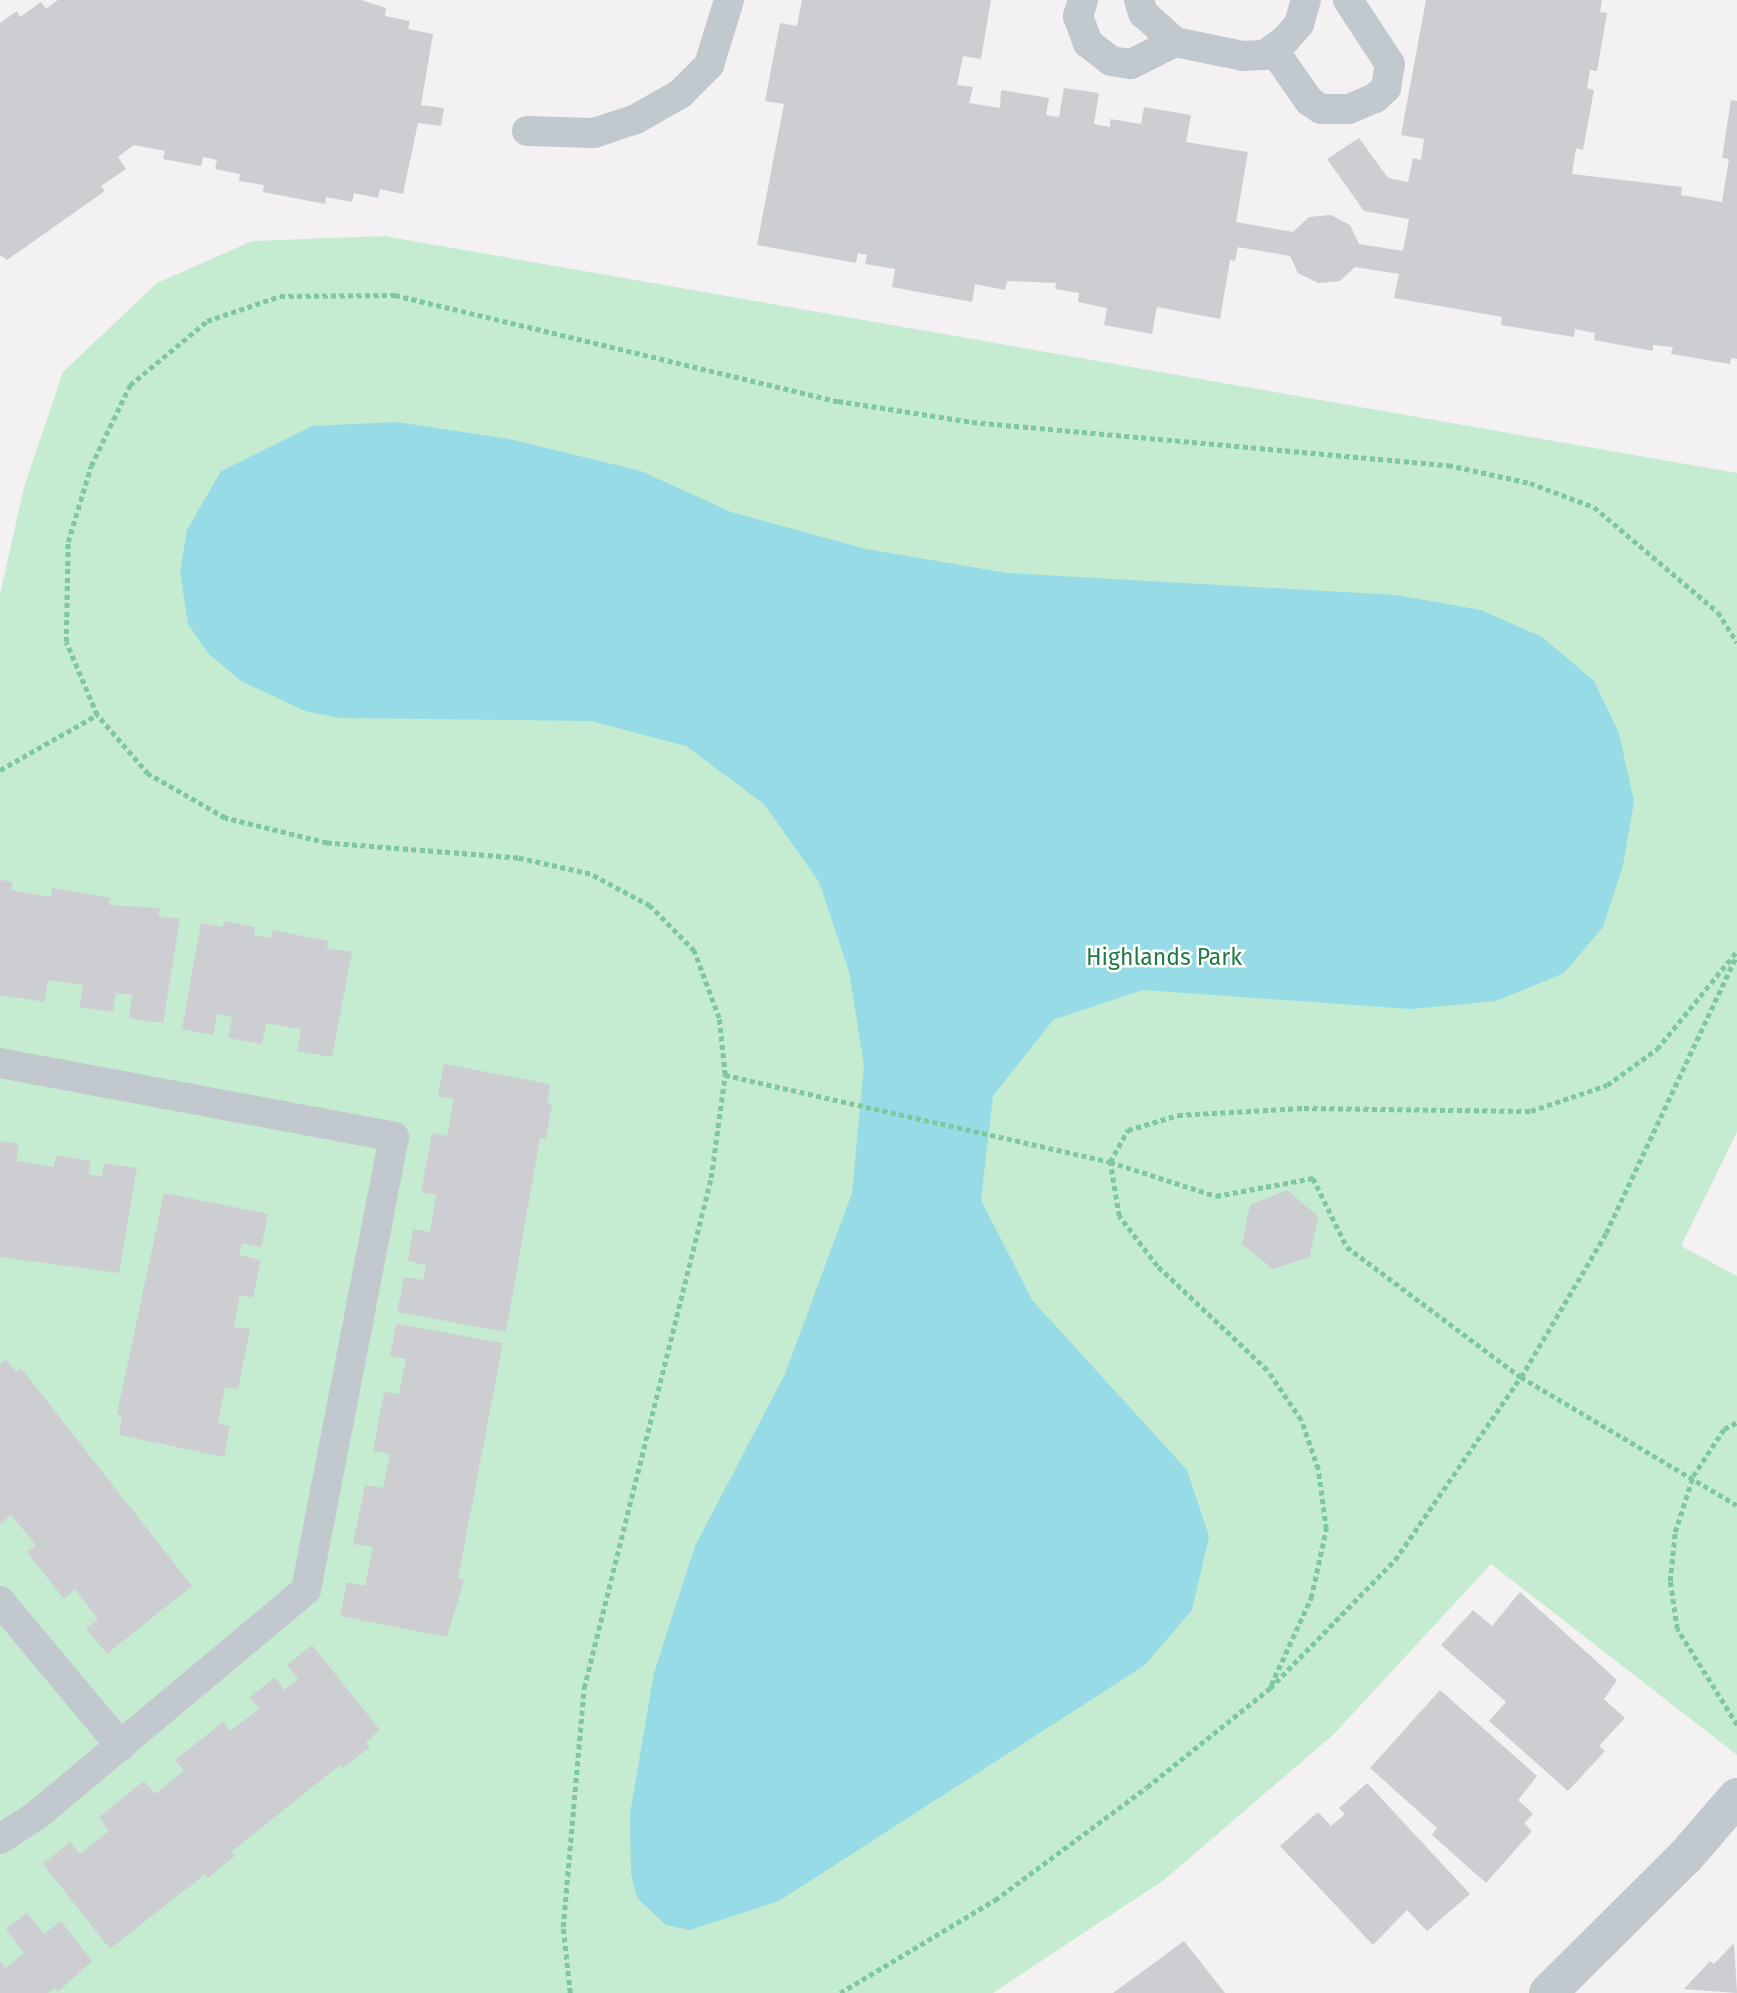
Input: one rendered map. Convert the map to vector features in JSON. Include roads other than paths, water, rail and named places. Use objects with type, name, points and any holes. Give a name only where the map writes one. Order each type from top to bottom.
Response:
[{"type":"street","points":[[1548,1993],[1686,1856],[1737,1797]]},
{"type":"lane","points":[[527,131],[594,133],[636,119],[680,94],[709,65],[729,0]]},
{"type":"lane","points":[[1083,0],[1079,16],[1088,44],[1111,61],[1131,64],[1175,42]]},
{"type":"lane","points":[[1139,0],[1143,13],[1175,42],[1243,56],[1273,49],[1299,24],[1306,0]]},
{"type":"lane","points":[[1273,49],[1309,101],[1321,109],[1349,109],[1375,98],[1386,88],[1390,64],[1348,0]]},
{"type":"lane","points":[[0,1063],[394,1137],[306,1590],[121,1746],[0,1839]]},
{"type":"lane","points":[[0,1601],[121,1746]]},
{"type":"water","points":[[397,422],[509,439],[641,471],[731,512],[866,549],[1007,573],[1396,595],[1481,610],[1542,637],[1594,681],[1619,733],[1634,802],[1623,865],[1603,927],[1564,973],[1496,1001],[1411,1009],[1143,990],[1053,1020],[993,1096],[981,1200],[1032,1300],[1187,1470],[1209,1536],[1192,1610],[1145,1665],[779,1901],[690,1930],[666,1925],[637,1898],[631,1873],[630,1813],[654,1673],[695,1546],[785,1374],[852,1193],[864,1065],[849,972],[819,882],[764,804],[686,746],[591,721],[340,718],[305,711],[241,681],[209,654],[188,624],[180,572],[187,530],[221,471],[312,426]]},
{"type":"park label","name":"Highlands Park","points":[[1164,957]]}]
